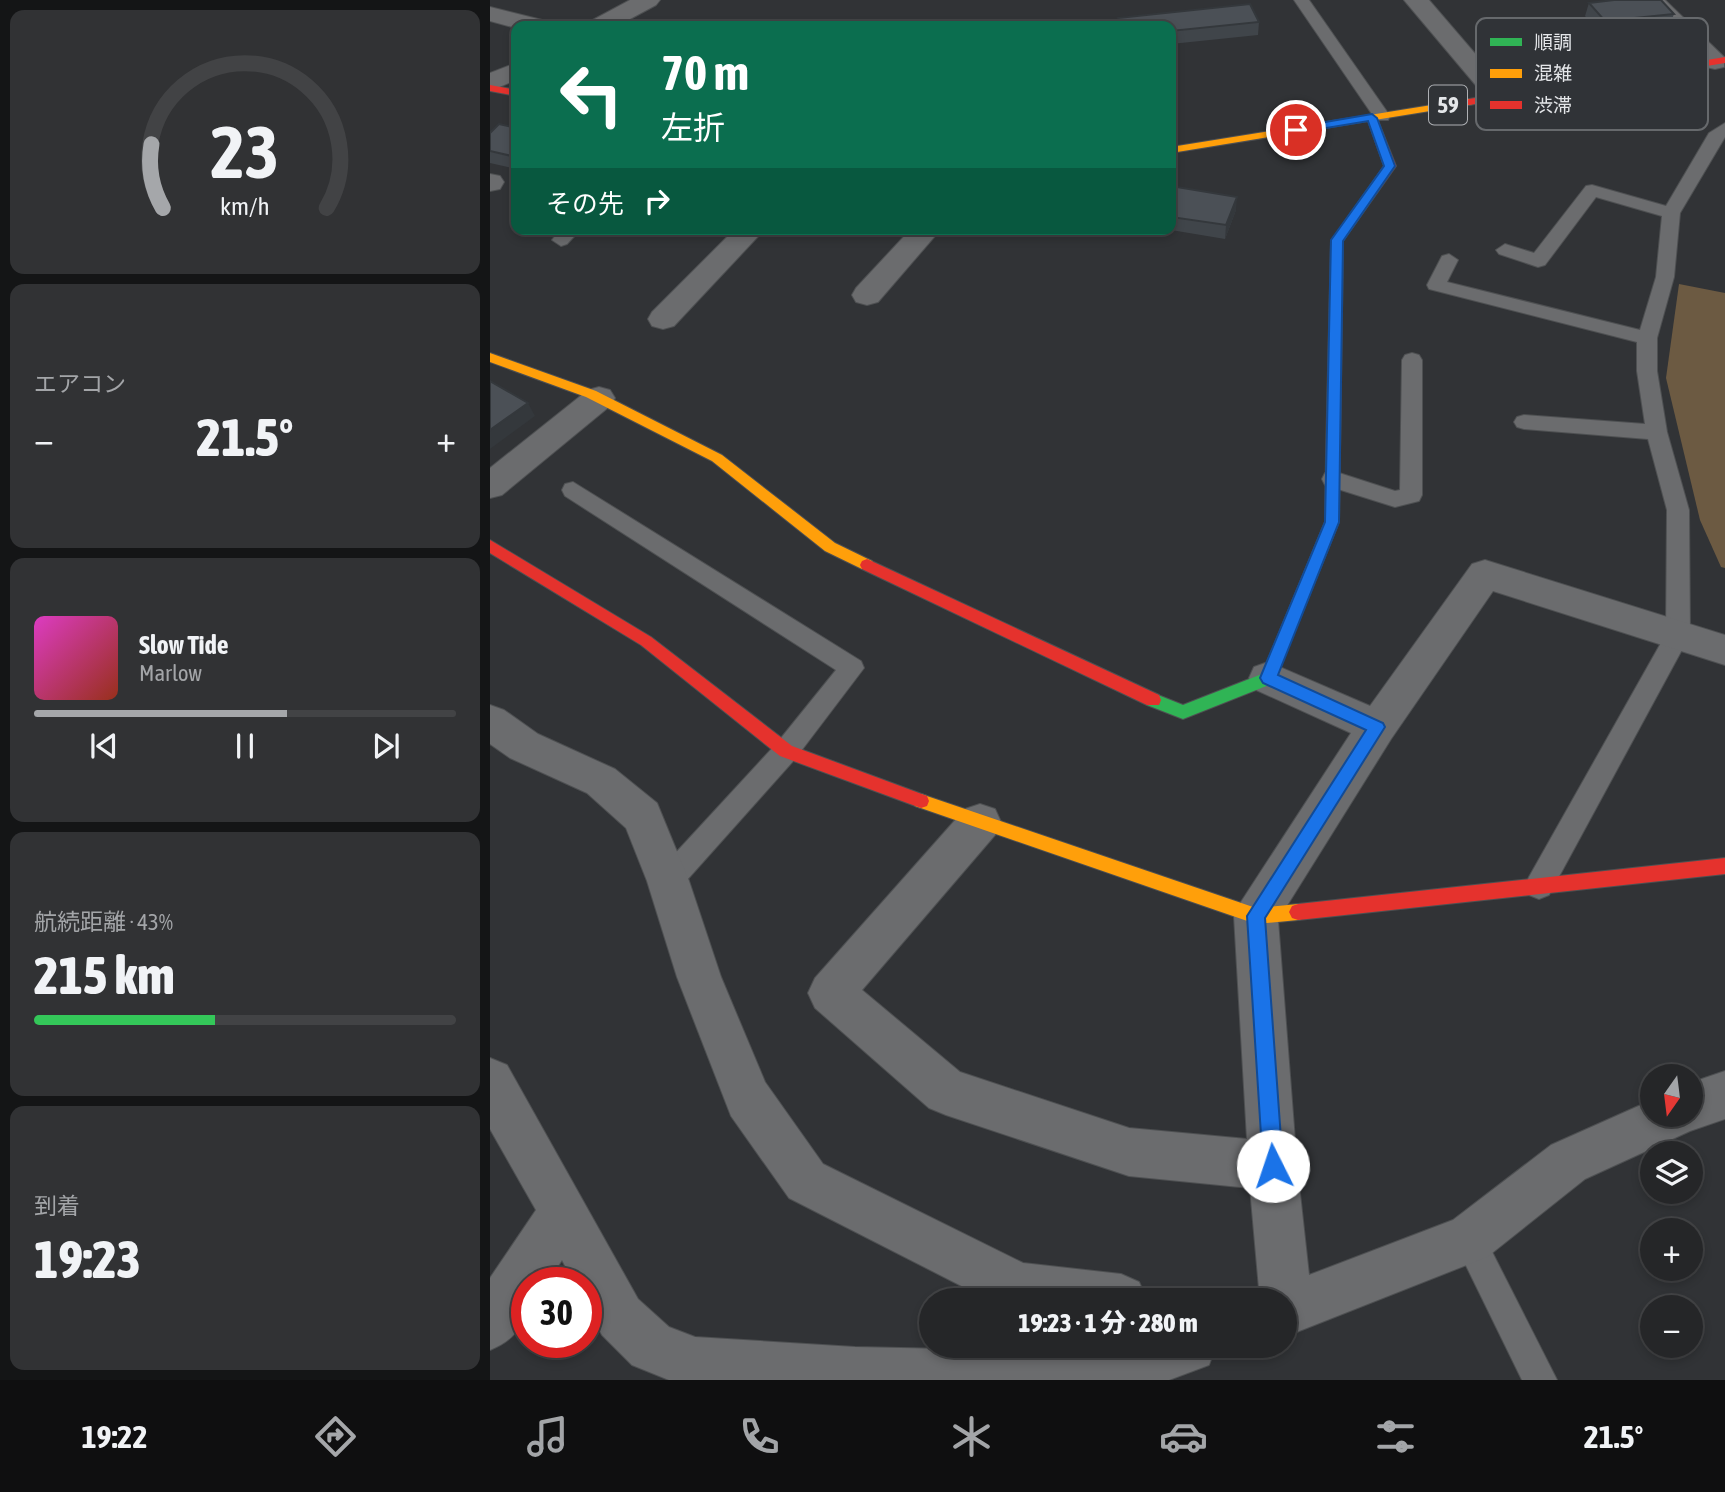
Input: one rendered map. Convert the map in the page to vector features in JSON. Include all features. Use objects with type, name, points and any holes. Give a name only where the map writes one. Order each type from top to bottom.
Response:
[{"type":"street","points":[[608,21],[648,0]]},
{"type":"street","points":[[1416,0],[1476,70]]},
{"type":"street","points":[[1652,0],[1672,18]]},
{"type":"street","points":[[490,14],[518,21]]},
{"type":"street","points":[[490,86],[511,72]]},
{"type":"street","points":[[490,86],[511,92]]},
{"type":"street","name":"59","points":[[1176,149],[1476,101]]},
{"type":"street","points":[[490,357],[599,398],[717,458],[830,547],[1143,696],[1183,712],[1268,678],[1332,522],[1337,240],[1390,166],[1377,117]]},
{"type":"street","points":[[663,319],[745,235]]},
{"type":"street","points":[[867,295],[922,235]]},
{"type":"street","points":[[490,486],[599,398]]},
{"type":"street","points":[[490,546],[646,641],[786,751],[981,822],[1256,916],[1725,866]]},
{"type":"street","points":[[1284,1288],[1256,916],[1377,727],[1485,574],[1725,650]]},
{"type":"street","points":[[1268,678],[1377,727]]},
{"type":"street","points":[[490,722],[524,746],[601,781],[642,816],[668,881],[699,977],[748,1099],[806,1181],[1019,1288]]},
{"type":"street","points":[[981,822],[831,993],[946,1091],[1129,1152],[1273,1166]]},
{"type":"street","points":[[490,1082],[620,1317],[651,1346],[695,1364],[855,1374],[1096,1380],[1157,1358]]},
{"type":"street","points":[[1703,1103],[1725,1095]]},
{"type":"street","points":[[1297,1307],[1469,1239],[1568,1162],[1646,1127]]},
{"type":"street","points":[[490,1324],[564,1212]]},
{"type":"lane","points":[[1301,0],[1377,117]]},
{"type":"lane","points":[[1539,886],[1678,635],[1678,510],[1657,432],[1647,371],[1647,338],[1665,277],[1671,213],[1715,137],[1725,128]]},
{"type":"lane","points":[[1505,250],[1538,261],[1591,190],[1671,213]]},
{"type":"lane","points":[[1449,260],[1436,285],[1647,338]]},
{"type":"lane","points":[[1333,479],[1395,499],[1411,495],[1412,360]]},
{"type":"lane","points":[[1524,422],[1657,432]]},
{"type":"lane","points":[[573,490],[852,668],[786,751],[668,881]]},
{"type":"lane","points":[[1469,1239],[1540,1380]]},
{"type":"shaded area","points":[[1679,284],[1725,293],[1725,568],[1721,567],[1700,520],[1666,378]]},
{"type":"building","points":[[1661,0],[1674,14],[1602,18],[1589,3]]},
{"type":"building","points":[[1250,4],[1259,22],[1176,30],[1176,21],[1120,21],[1118,18]]},
{"type":"building","points":[[499,124],[511,127],[511,156],[490,151],[490,133]]},
{"type":"building","points":[[1176,187],[1237,197],[1226,225],[1176,218]]},
{"type":"building","points":[[490,381],[528,403],[490,430]]},
{"type":"traffic: fast","points":[[1153,700],[1183,712],[1268,678],[1332,522],[1333,455]]},
{"type":"traffic: slow","points":[[1176,149],[1469,102]]},
{"type":"traffic: slow","points":[[490,357],[591,394],[717,458],[830,547],[867,565]]},
{"type":"traffic: slow","points":[[921,801],[1256,916],[1298,912]]},
{"type":"traffic: jam","points":[[1708,63],[1725,60]]},
{"type":"traffic: jam","points":[[490,88],[511,92]]},
{"type":"traffic: jam","points":[[1469,102],[1476,101]]},
{"type":"traffic: jam","points":[[1333,455],[1337,241],[1390,166],[1372,118]]},
{"type":"traffic: jam","points":[[490,546],[646,641],[786,751],[921,801]]},
{"type":"traffic: jam","points":[[867,565],[1153,700]]},
{"type":"traffic: jam","points":[[1298,912],[1725,866]]},
{"type":"route","points":[[1273,1166],[1256,916],[1377,727],[1268,678],[1332,522],[1337,240],[1390,166],[1372,118],[1296,130]]}]
